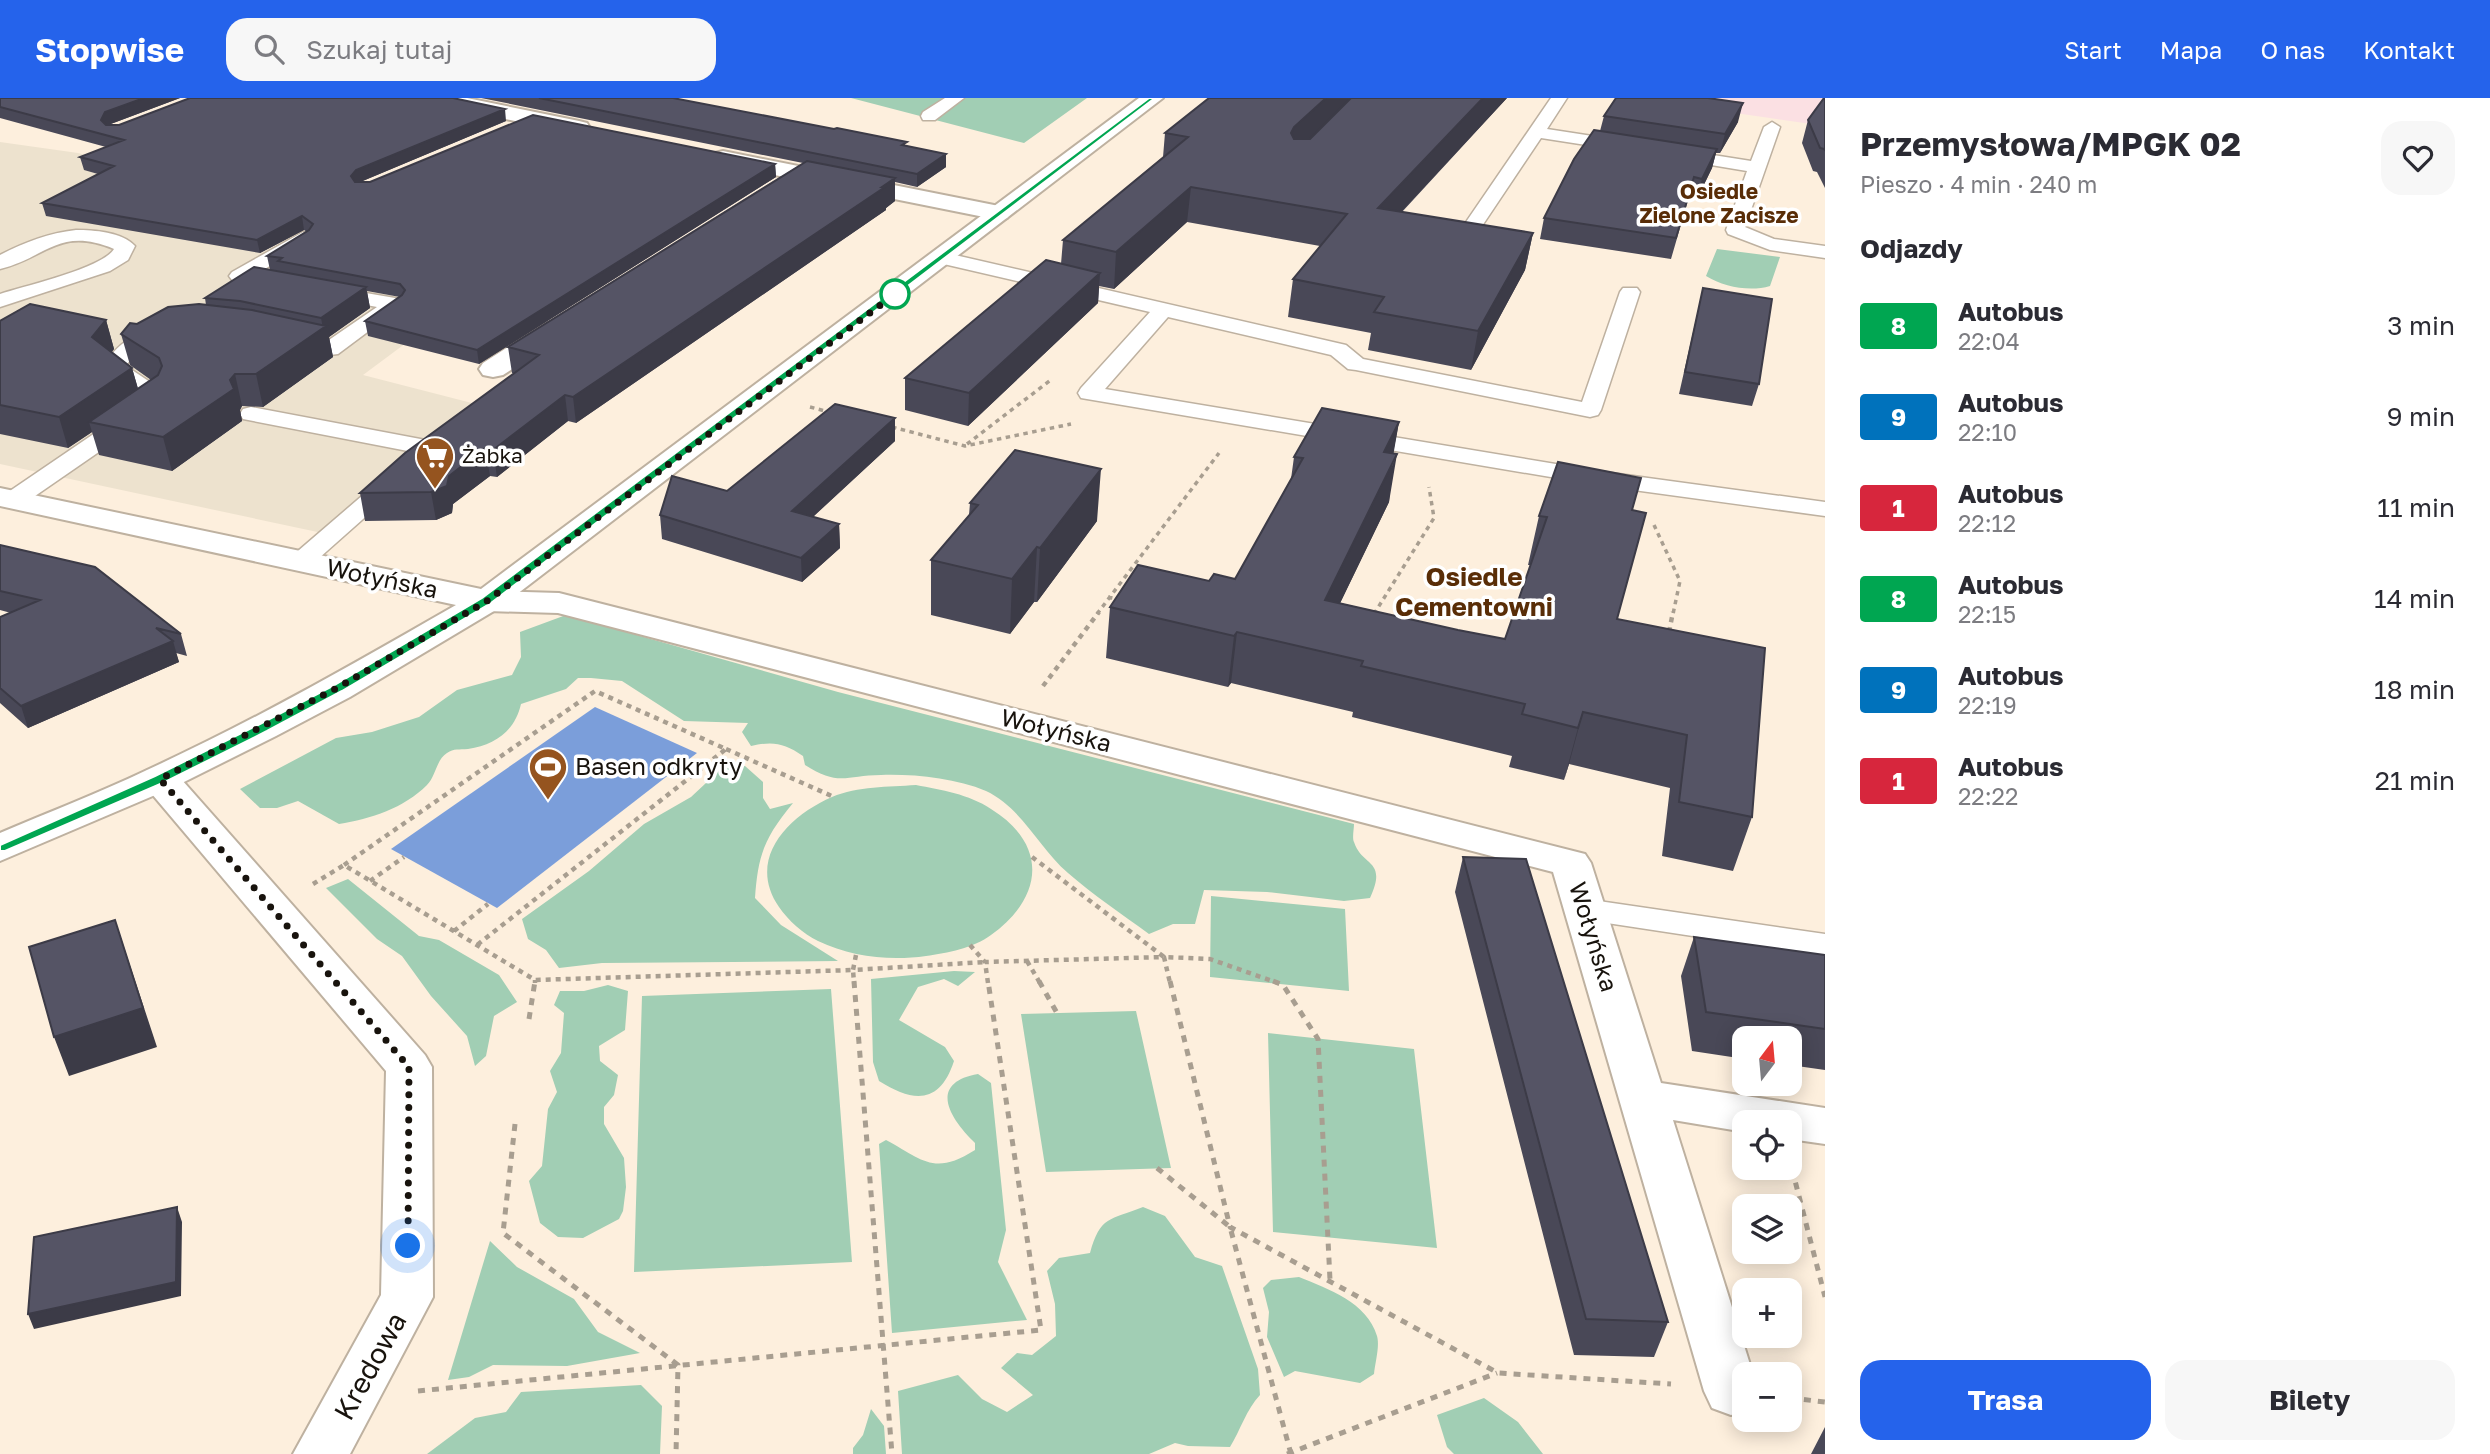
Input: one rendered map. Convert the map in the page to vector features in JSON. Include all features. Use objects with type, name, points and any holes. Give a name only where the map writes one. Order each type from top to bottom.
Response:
[{"type":"street","points":[[437,98],[600,132]]},
{"type":"street","points":[[0,848],[160,779],[337,688],[487,601],[1152,98]]},
{"type":"street","points":[[707,154],[999,213]]},
{"type":"street","points":[[768,195],[801,174]]},
{"type":"street","points":[[493,369],[573,318]]},
{"type":"street","name":"Wołyńska","points":[[6,498],[487,601],[559,603],[1571,863],[1731,1391]]},
{"type":"street","name":"Kredowa","points":[[160,779],[409,1067],[407,1297],[321,1454]]},
{"type":"street","points":[[1642,1098],[1825,1126]]},
{"type":"lane","points":[[1475,222],[1559,98]]},
{"type":"lane","points":[[929,116],[951,99]]},
{"type":"lane","points":[[506,129],[533,118]]},
{"type":"lane","points":[[1772,127],[1735,230],[1770,244],[1825,252]]},
{"type":"lane","points":[[1536,132],[1758,167]]},
{"type":"lane","points":[[0,263],[29,247],[55,238],[85,234],[107,237],[125,246],[121,256],[103,267],[0,301]]},
{"type":"lane","points":[[267,337],[330,349],[395,304],[239,276],[303,238]]},
{"type":"lane","points":[[942,258],[1338,350],[1356,363],[1590,410],[1630,292]]},
{"type":"lane","points":[[233,293],[254,279]]},
{"type":"lane","points":[[1163,310],[1089,393],[1604,479],[1825,509]]},
{"type":"lane","points":[[6,498],[156,402],[157,397],[146,385],[125,377],[114,367],[121,353],[140,340],[178,327]]},
{"type":"lane","points":[[251,414],[431,449],[300,562]]},
{"type":"lane","points":[[1585,910],[1825,945]]},
{"type":"path","points":[[965,446],[1061,372]]},
{"type":"path","points":[[762,394],[832,413]]},
{"type":"path","points":[[886,426],[965,446],[1081,422]]},
{"type":"path","points":[[1018,721],[1108,597],[1226,444]]},
{"type":"path","points":[[1372,617],[1434,518],[1428,478]]},
{"type":"path","points":[[1654,524],[1680,581],[1669,635]]},
{"type":"path","points":[[1108,597],[1121,600]]},
{"type":"path","points":[[303,890],[344,865],[595,691],[834,797]]},
{"type":"path","points":[[477,945],[726,749]]},
{"type":"path","points":[[370,881],[404,857]]},
{"type":"path","points":[[1032,857],[1164,957],[1230,1227],[1290,1454],[1498,1373],[1667,1383],[1731,1391]]},
{"type":"path","points":[[344,865],[535,980],[1164,957],[1210,959],[1283,985],[1318,1039],[1330,1281]]},
{"type":"path","points":[[454,931],[488,904]]},
{"type":"path","points":[[410,1392],[1041,1330],[985,962],[970,944]]},
{"type":"path","points":[[856,955],[853,970],[881,1345],[892,1454]]},
{"type":"path","points":[[1027,961],[1056,1013]]},
{"type":"path","points":[[529,1019],[535,980]]},
{"type":"path","points":[[515,1124],[503,1233],[678,1365]]},
{"type":"path","points":[[1157,1168],[1230,1227],[1498,1373]]},
{"type":"path","points":[[1794,1180],[1825,1297]]},
{"type":"path","points":[[676,1454],[678,1365]]},
{"type":"path","points":[[1802,1399],[1825,1402]]},
{"type":"shaded area","points":[[1632,98],[1825,98],[1825,126]]},
{"type":"shaded area","points":[[0,142],[78,153],[347,230],[507,268],[363,375],[499,410],[341,537],[0,464]]},
{"type":"green space","points":[[851,98],[1087,98],[1024,143]]},
{"type":"green space","points":[[1717,249],[1780,257],[1770,286],[1754,289],[1737,287],[1706,276]]},
{"type":"green space","points":[[566,615],[838,692],[1354,824],[1354,842],[1375,870],[1375,885],[1370,898],[1344,901],[1267,892],[1204,890],[1195,924],[1173,924],[1149,934],[1068,873],[1010,807],[986,791],[948,780],[921,776],[826,776],[805,765],[803,756],[790,748],[772,744],[751,746],[742,732],[748,723],[684,721],[622,681],[591,678],[578,678],[566,689],[521,704],[514,722],[502,735],[478,747],[447,753],[440,760],[430,781],[418,793],[375,816],[339,824],[298,801],[277,808],[260,808],[240,789],[336,738],[372,732],[419,717],[457,690],[512,675],[521,657],[520,632]]},
{"type":"green space","points":[[745,766],[763,782],[763,798],[770,809],[793,803],[769,836],[758,869],[755,898],[781,925],[838,961],[602,963],[559,968],[546,950],[528,939],[522,919],[589,871],[644,824],[691,797],[721,769]]},
{"type":"green space","points":[[916,785],[974,800],[1010,823],[1023,839],[1030,855],[1032,872],[1029,888],[1021,905],[984,940],[960,949],[926,956],[885,958],[857,954],[831,946],[801,931],[779,907],[770,889],[767,872],[770,856],[787,827],[816,805],[842,793]]},
{"type":"green space","points":[[348,879],[419,936],[439,940],[499,975],[517,1002],[494,1016],[486,1056],[475,1066],[467,1036],[431,996],[402,956],[377,939],[326,888]]},
{"type":"green space","points":[[1211,896],[1345,909],[1349,991],[1210,977]]},
{"type":"green space","points":[[954,971],[975,972],[958,986],[944,979],[918,987],[899,1020],[945,1047],[954,1061],[948,1075],[933,1092],[914,1096],[879,1081],[873,1062],[871,979]]},
{"type":"green space","points":[[608,985],[628,991],[625,1030],[599,1046],[600,1061],[618,1075],[614,1095],[604,1107],[604,1124],[624,1158],[626,1187],[623,1211],[619,1219],[583,1238],[558,1237],[540,1223],[529,1181],[542,1166],[548,1109],[557,1092],[550,1071],[561,1053],[564,1013],[554,1005],[560,991],[584,991]]},
{"type":"green space","points":[[831,989],[852,1262],[634,1272],[642,996]]},
{"type":"green space","points":[[1136,1011],[1171,1168],[1046,1172],[1021,1014]]},
{"type":"green space","points":[[1268,1033],[1414,1049],[1437,1248],[1273,1232]]},
{"type":"green space","points":[[978,1074],[991,1083],[1006,1230],[998,1262],[1027,1320],[892,1333],[879,1144],[886,1140],[920,1159],[939,1164],[961,1158],[975,1150],[975,1143],[952,1113],[948,1093],[952,1085]]},
{"type":"green space","points":[[1143,1207],[1165,1216],[1195,1257],[1222,1266],[1258,1369],[1260,1395],[1247,1413],[1230,1447],[1175,1443],[1149,1454],[902,1454],[898,1391],[958,1375],[982,1399],[1007,1412],[1033,1395],[1001,1368],[1017,1353],[1032,1355],[1056,1336],[1055,1304],[1047,1271],[1059,1258],[1090,1253],[1102,1226],[1114,1218]]},
{"type":"green space","points":[[490,1241],[517,1267],[574,1299],[598,1332],[640,1353],[567,1366],[493,1365],[469,1377],[448,1380]]},
{"type":"green space","points":[[1299,1277],[1345,1298],[1365,1314],[1378,1340],[1374,1374],[1360,1383],[1295,1371],[1284,1377],[1267,1337],[1269,1312],[1263,1288],[1271,1280]]},
{"type":"green space","points":[[641,1385],[662,1406],[660,1454],[427,1454],[475,1418],[506,1412],[521,1392]]},
{"type":"green space","points":[[1484,1398],[1518,1422],[1543,1454],[1454,1454],[1447,1447],[1437,1415]]},
{"type":"green space","points":[[871,1409],[884,1426],[886,1454],[853,1454],[853,1448],[863,1435]]},
{"type":"water","name":"Basen odkryty","points":[[595,707],[697,753],[497,908],[391,849]]},
{"type":"building","points":[[0,98],[144,98],[105,112],[101,120],[106,125],[119,125],[190,98],[453,98],[505,109],[356,170],[351,176],[355,182],[370,182],[533,115],[775,164],[477,350],[365,321],[402,295],[405,290],[400,284],[278,261],[282,258],[267,256],[309,230],[313,224],[302,216],[257,240],[42,203],[114,166],[80,157],[124,140],[0,107]]},
{"type":"building","points":[[539,98],[673,98],[907,142],[902,145],[946,154],[917,174]]},
{"type":"building","points":[[1209,98],[1326,98],[1294,127],[1291,133],[1294,139],[1310,139],[1351,98],[1483,98],[1378,208],[1533,233],[1478,331],[1374,312],[1384,297],[1293,279],[1347,214],[1191,187],[1116,252],[1063,240],[1188,137],[1165,133]]},
{"type":"building","points":[[1616,98],[1708,98],[1743,103],[1725,134],[1604,116]]},
{"type":"building","points":[[1824,98],[1825,150],[1820,148],[1808,120]]},
{"type":"building","points":[[1594,130],[1717,149],[1702,179],[1694,177],[1676,238],[1544,218],[1574,159]]},
{"type":"building","points":[[807,161],[895,178],[573,397],[565,395],[493,450],[485,448],[449,476],[447,486],[431,492],[360,493],[405,453],[539,355],[508,347]]},
{"type":"building","points":[[1046,260],[1100,273],[969,393],[905,378]]},
{"type":"building","points":[[254,267],[366,287],[321,318],[240,301],[205,298]]},
{"type":"building","points":[[1703,288],[1772,299],[1759,384],[1685,372]]},
{"type":"building","points":[[30,304],[106,320],[92,337],[132,368],[59,417],[0,405],[0,321]]},
{"type":"building","points":[[199,304],[252,310],[326,326],[256,374],[235,374],[230,380],[234,389],[163,437],[89,422],[158,375],[162,366],[159,358],[121,334],[130,323],[137,324],[168,307]]},
{"type":"building","points":[[835,404],[895,418],[792,511],[839,524],[801,558],[660,515],[672,476],[727,491]]},
{"type":"building","points":[[1322,408],[1399,422],[1384,452],[1397,454],[1325,600],[1458,630],[1505,639],[1547,517],[1539,516],[1558,462],[1641,478],[1632,510],[1646,513],[1617,619],[1765,648],[1752,817],[1679,802],[1687,735],[1583,712],[1578,728],[1522,714],[1525,704],[1361,666],[1363,661],[1237,632],[1234,636],[1110,607],[1138,565],[1209,581],[1214,574],[1235,579],[1303,458],[1294,457]]},
{"type":"building","points":[[1015,450],[1101,469],[1040,548],[1037,547],[1012,579],[931,560],[978,505],[970,503]]},
{"type":"building","points":[[0,545],[95,567],[181,634],[156,628],[173,641],[21,706],[0,688],[0,617],[40,600],[0,591]]},
{"type":"building","points":[[1463,857],[1526,859],[1668,1322],[1586,1319]]},
{"type":"building","points":[[115,920],[143,1008],[54,1037],[29,947]]},
{"type":"building","points":[[1694,937],[1825,955],[1825,1029],[1706,1012]]},
{"type":"building","points":[[177,1207],[176,1282],[28,1314],[34,1237]]},
{"type":"bus line","name":"8","points":[[0,848],[160,779],[262,728],[398,654],[487,601],[1152,98]]},
{"type":"place","name":"Żabka","points":[[435,490]]},
{"type":"place","name":"Basen odkryty","points":[[548,801]]},
{"type":"district","name":"Osiedle Zielone Zacisze","points":[[1719,204]]},
{"type":"district","name":"Osiedle Cementowni","points":[[1474,592]]},
{"type":"route","points":[[408,1246],[409,1067],[160,779],[337,688],[487,601],[895,294]]}]
